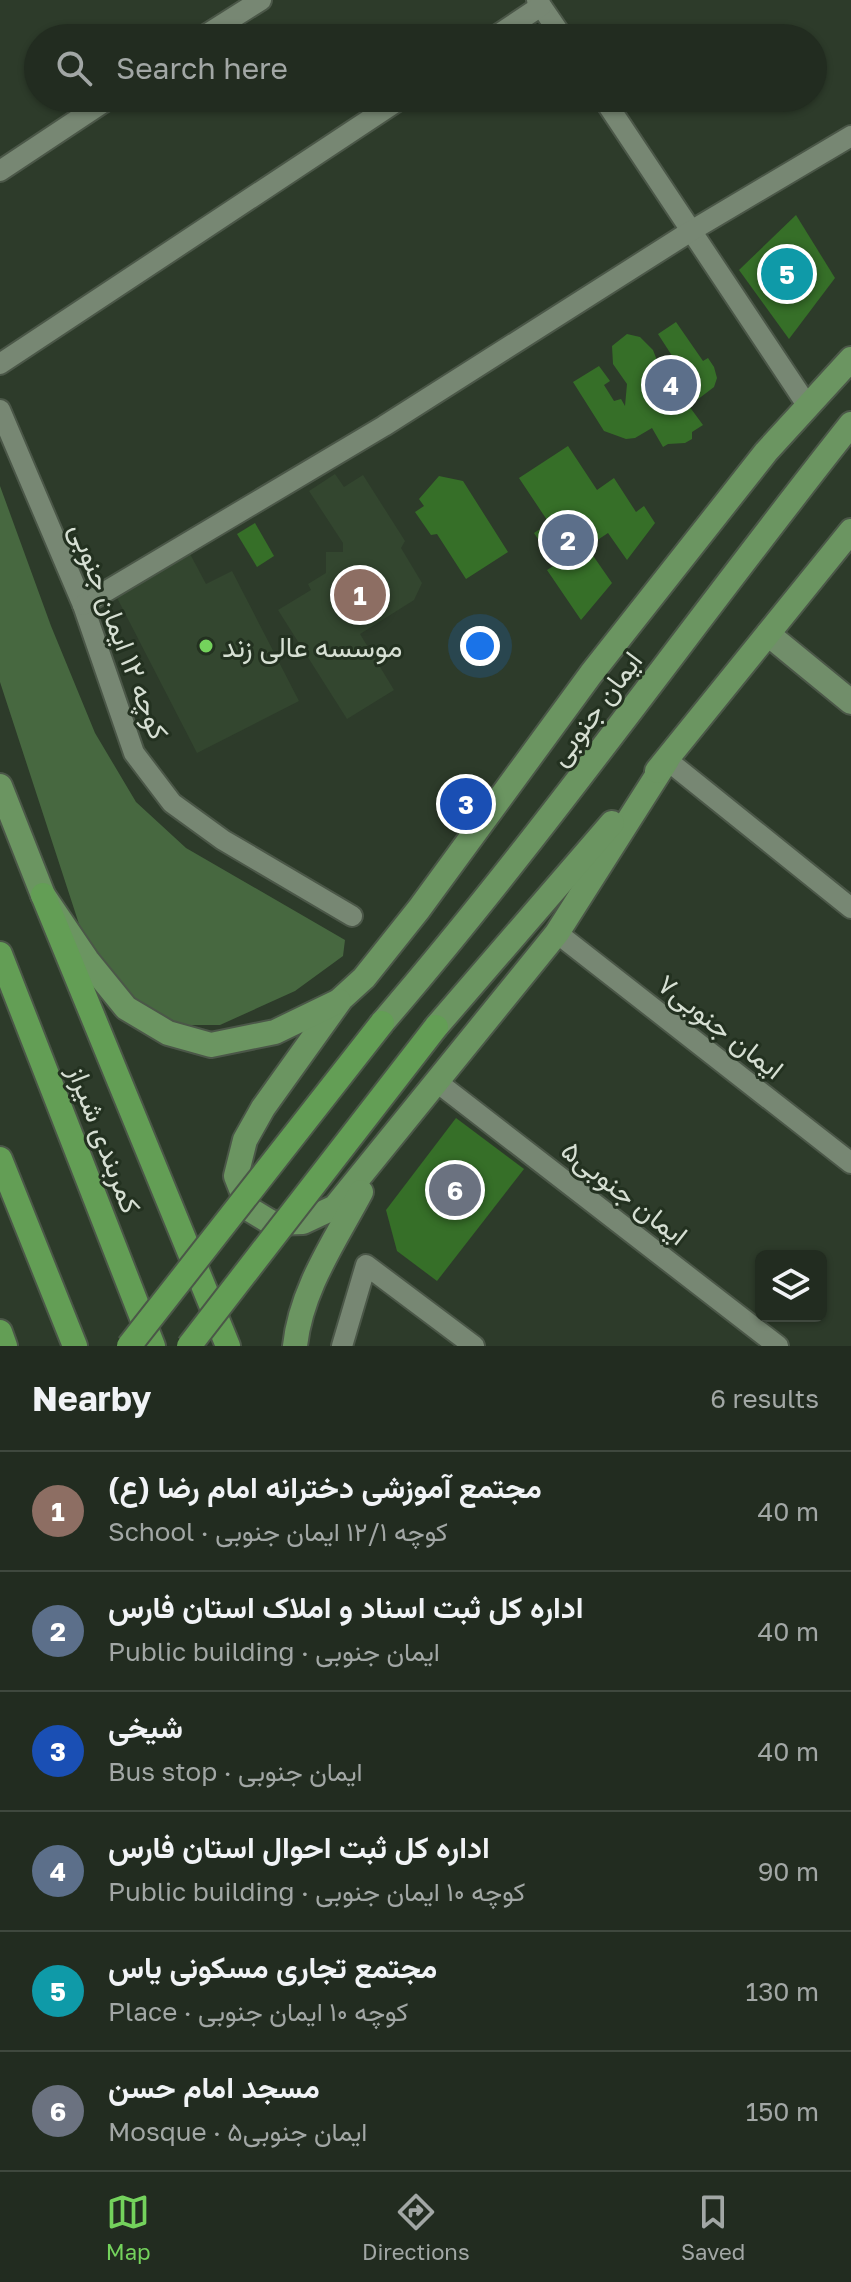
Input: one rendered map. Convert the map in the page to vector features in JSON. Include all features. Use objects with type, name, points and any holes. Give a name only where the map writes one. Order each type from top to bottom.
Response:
[{"type":"highway","points":[[43,895],[228,1346]]},
{"type":"highway","name":"کمربندی شیراز","points":[[0,954],[153,1346]]},
{"type":"highway","points":[[129,1346],[382,1023]]},
{"type":"highway","points":[[189,1346],[436,1027]]},
{"type":"highway","points":[[0,1159],[75,1346]]},
{"type":"highway","points":[[0,1332],[5,1346]]},
{"type":"main road","points":[[667,760],[557,933],[335,1207],[303,1222],[272,1223],[249,1209],[236,1176],[245,1140],[263,1108],[341,999],[364,978],[419,909],[591,674],[766,452],[851,359]]},
{"type":"main road","name":"ایمان جنوبی","points":[[382,1023],[562,800],[851,424]]},
{"type":"main road","points":[[436,1027],[667,760],[850,536]]},
{"type":"main road","points":[[0,786],[43,895],[87,960],[126,1008],[168,1033],[211,1045],[275,1032],[341,999]]},
{"type":"main road","points":[[295,1346],[311,1283],[388,1144]]},
{"type":"street","points":[[223,24],[261,0]]},
{"type":"street","points":[[511,24],[539,3],[553,24]]},
{"type":"street","points":[[0,171],[89,112]]},
{"type":"street","points":[[0,364],[381,112]]},
{"type":"street","points":[[612,112],[807,405]]},
{"type":"street","points":[[83,605],[384,426],[691,231],[851,136]]},
{"type":"street","name":"کوچه ۱۲ ایمان جنوبی","points":[[0,410],[83,605],[134,753],[172,803],[223,840],[352,916]]},
{"type":"street","points":[[768,634],[851,702]]},
{"type":"street","points":[[667,760],[851,908]]},
{"type":"street","name":"ایمان جنوبی۷","points":[[557,933],[851,1163]]},
{"type":"street","name":"ایمان جنوبی۵","points":[[437,1082],[778,1346]]},
{"type":"street","points":[[342,1346],[366,1265],[474,1346]]},
{"type":"shaded area","points":[[335,474],[344,487],[363,475],[405,541],[401,548],[422,583],[414,600],[360,634],[394,690],[347,719],[278,610],[311,590],[308,584],[326,573],[326,552],[343,552],[343,543],[309,491]]},
{"type":"shaded area","points":[[0,486],[51,626],[95,733],[136,802],[186,848],[345,940],[343,956],[295,991],[220,1025],[168,1025],[118,989],[79,924],[0,682]]},
{"type":"shaded area","name":"موسسه عالی زند","points":[[189,552],[206,584],[232,571],[299,701],[197,753],[113,590]]},
{"type":"building","points":[[796,215],[835,278],[789,339],[739,270]]},
{"type":"building","points":[[676,322],[703,361],[708,358],[717,378],[714,387],[689,406],[703,425],[692,432],[692,439],[685,443],[663,447],[652,428],[635,438],[626,439],[604,431],[573,382],[599,366],[610,381],[604,385],[614,401],[621,399],[625,406],[627,384],[613,364],[612,346],[627,334],[640,337],[653,350],[660,368],[670,371],[678,365],[658,334]]},
{"type":"building","points":[[568,446],[597,490],[614,478],[636,512],[644,506],[655,523],[627,560],[608,533],[587,547],[612,583],[581,620],[547,570],[555,565],[534,533],[549,523],[519,478]]},
{"type":"building","points":[[439,476],[463,481],[508,552],[466,579],[437,534],[431,535],[415,512],[424,506],[419,499]]},
{"type":"building","points":[[255,523],[274,556],[257,567],[237,534]]},
{"type":"building","points":[[456,1118],[524,1169],[437,1281],[397,1251],[386,1210]]},
{"type":"place","name":"مجتمع تجاری مسکونی یاس","points":[[787,274]]},
{"type":"place","name":"اداره کل ثبت احوال استان فارس","points":[[671,385]]},
{"type":"place","name":"اداره کل ثبت اسناد و املاک استان فارس","points":[[568,540]]},
{"type":"place","name":"مجتمع آموزشی دخترانه امام رضا (ع)","points":[[360,595]]},
{"type":"place","name":"موسسه عالی زند","points":[[206,646]]},
{"type":"place","name":"شیخی","points":[[466,804]]},
{"type":"place","name":"مسجد امام حسن","points":[[455,1190]]}]
